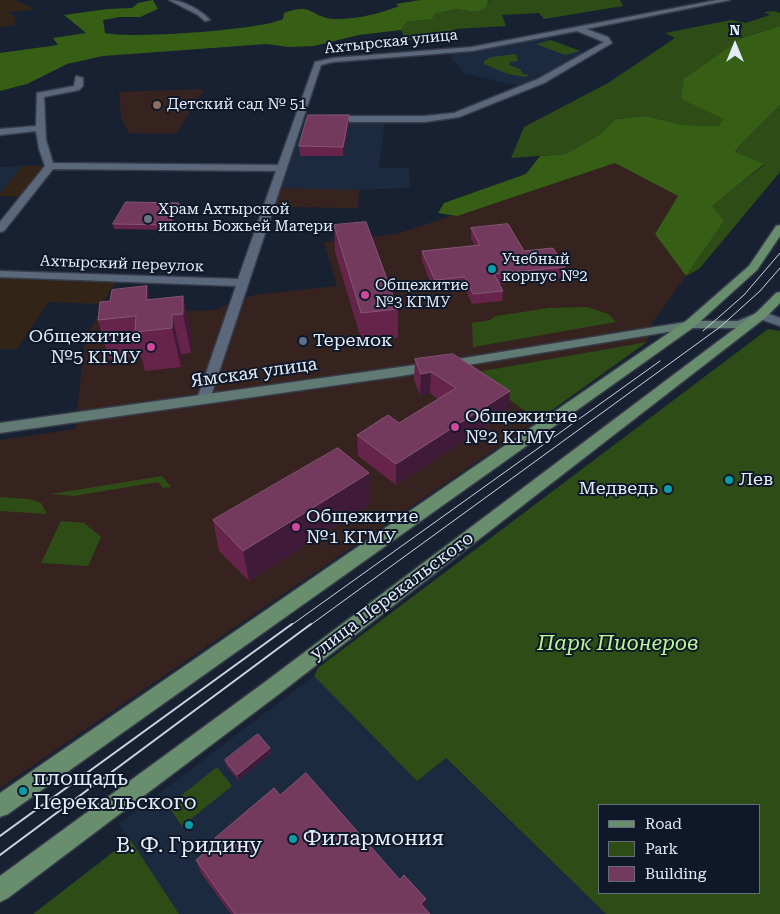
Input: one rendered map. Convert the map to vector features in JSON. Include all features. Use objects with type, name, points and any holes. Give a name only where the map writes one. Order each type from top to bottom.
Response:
[{"type":"main road","points":[[0,806],[690,324],[753,268],[780,228]]},
{"type":"main road","name":"улица Перекальского","points":[[0,890],[264,693],[760,315],[780,296]]},
{"type":"main road","name":"Ямская улица","points":[[0,428],[624,337],[690,324],[730,327],[751,321],[760,315]]},
{"type":"street","points":[[172,0],[200,14],[206,20]]},
{"type":"street","name":"Ахтырская улица","points":[[204,399],[282,168],[303,119],[316,67],[324,62],[464,50],[727,0]]},
{"type":"street","points":[[318,119],[434,118],[468,112],[541,81],[608,43],[605,39],[579,28]]},
{"type":"street","points":[[50,166],[44,155],[40,128],[40,95],[76,88],[79,86],[79,78]]},
{"type":"street","points":[[0,132],[40,128]]},
{"type":"street","points":[[50,166],[282,168]]},
{"type":"street","points":[[0,229],[50,166]]},
{"type":"street","name":"Ахтырский переулок","points":[[0,274],[243,283]]},
{"type":"street","points":[[760,315],[780,322]]},
{"type":"shaded area","points":[[0,0],[15,0],[36,9],[7,11],[14,16],[16,25],[0,27]]},
{"type":"shaded area","points":[[542,37],[587,53],[522,87],[464,73],[447,53]]},
{"type":"shaded area","name":"Детский сад № 51","points":[[204,89],[176,134],[129,133],[121,117],[119,92]]},
{"type":"shaded area","points":[[303,120],[385,120],[379,168],[409,168],[410,188],[349,190],[279,188],[289,168]]},
{"type":"shaded area","points":[[615,163],[678,196],[655,234],[686,276],[652,323],[647,342],[472,373],[538,420],[0,788],[0,440],[75,429],[85,338],[99,314],[215,310],[253,295],[337,286],[324,242],[396,234]]},
{"type":"shaded area","points":[[22,166],[0,194],[0,167]]},
{"type":"shaded area","points":[[22,166],[46,166],[23,197],[0,196],[0,194]]},
{"type":"shaded area","points":[[279,188],[359,190],[358,208],[273,207]]},
{"type":"shaded area","points":[[0,276],[117,280],[102,304],[49,302],[17,349],[0,349]]},
{"type":"shaded area","points":[[314,676],[417,781],[445,758],[606,914],[179,914],[119,824]]},
{"type":"green space","points":[[153,0],[158,9],[140,17],[120,17],[103,20],[105,33],[119,35],[166,34],[250,27],[283,19],[284,13],[300,9],[311,11],[326,18],[341,19],[375,14],[399,6],[396,4],[420,0],[491,0],[488,1],[486,8],[476,12],[456,9],[435,14],[432,19],[407,22],[401,30],[359,35],[314,46],[289,47],[267,44],[103,56],[67,64],[27,84],[0,91],[0,53],[58,45],[53,38],[86,33],[64,15],[107,9],[132,8],[138,3]]},
{"type":"green space","points":[[491,0],[620,0],[623,6],[544,19],[539,13],[502,15],[506,26],[455,29],[455,32],[423,35],[425,40],[406,40],[401,30],[407,22],[431,19],[435,14],[456,9],[476,12]]},
{"type":"green space","points":[[774,11],[780,13],[780,26],[742,38],[725,119],[718,126],[684,125],[646,116],[616,119],[599,135],[566,154],[511,158],[524,127],[608,83],[675,38],[665,33],[731,20],[746,23],[770,15],[764,12]]},
{"type":"green space","points":[[780,26],[780,105],[735,152],[764,164],[712,206],[724,221],[686,276],[655,234],[678,196],[615,163],[457,216],[438,213],[444,203],[526,174],[540,156],[566,154],[599,135],[616,119],[646,116],[684,125],[718,126],[724,119],[681,99],[684,79],[742,38]]},
{"type":"green space","points":[[551,40],[580,51],[565,55],[536,44]]},
{"type":"green space","points":[[516,54],[518,61],[510,62],[509,65],[520,69],[523,74],[528,75],[526,77],[508,74],[484,64],[484,61],[492,57]]},
{"type":"green space","points":[[780,105],[780,172],[699,269],[686,276],[724,221],[711,206],[764,165],[735,153],[742,143]]},
{"type":"green space","points":[[587,307],[608,314],[616,322],[473,347],[472,323],[490,320],[496,316],[549,308]]},
{"type":"green space","name":"Парк Пионеров","points":[[768,329],[780,331],[780,914],[606,914],[446,758],[417,781],[314,676],[318,668]]},
{"type":"green space","points":[[647,342],[538,420],[471,373]]},
{"type":"green space","points":[[162,476],[171,487],[163,488],[158,482],[74,496],[51,494]]},
{"type":"green space","points":[[0,497],[29,499],[41,503],[47,514],[0,511]]},
{"type":"green space","points":[[61,521],[84,523],[101,537],[88,566],[41,563]]},
{"type":"green space","points":[[217,767],[232,786],[182,826],[168,806]]},
{"type":"green space","points":[[130,839],[179,914],[33,914]]},
{"type":"building","points":[[308,115],[349,115],[343,147],[299,146]]},
{"type":"building","name":"Храм Ахтырской иконы Божьей Матери","points":[[126,202],[179,203],[169,225],[113,224]]},
{"type":"building","points":[[366,222],[398,309],[361,313],[334,225]]},
{"type":"building","name":"Учебный корпус №2","points":[[508,224],[524,251],[553,248],[565,267],[494,274],[503,291],[473,294],[465,277],[435,280],[422,251],[480,245],[471,228]]},
{"type":"building","points":[[147,286],[146,300],[183,296],[183,314],[172,315],[172,328],[135,332],[136,316],[98,320],[100,302],[110,301],[112,290]]},
{"type":"building","points":[[453,354],[510,391],[396,464],[357,435],[388,415],[399,423],[456,388],[431,372],[421,374],[415,359]]},
{"type":"building","points":[[338,448],[369,473],[243,551],[213,520]]},
{"type":"building","points":[[258,734],[270,748],[237,775],[225,760]]},
{"type":"building","name":"Филармония","points":[[306,773],[400,880],[404,875],[426,899],[421,904],[430,914],[235,914],[196,860],[217,842],[215,838],[274,788],[280,795]]},
{"type":"tram line","points":[[703,331],[744,295],[780,253]]},
{"type":"tram line","points":[[309,626],[720,327],[760,291],[780,268]]},
{"type":"tram line","points":[[290,626],[660,361]]},
{"type":"tram line","points":[[0,836],[292,624]]},
{"type":"tram line","points":[[0,855],[311,624]]},
{"type":"place","name":"Детский сад № 51","points":[[157,105]]},
{"type":"place","name":"Храм Ахтырской иконы Божьей Матери","points":[[148,219]]},
{"type":"place","name":"Учебный корпус №2","points":[[492,269]]},
{"type":"place","name":"Общежитие №3 КГМУ","points":[[365,295]]},
{"type":"place","name":"Теремок","points":[[303,341]]},
{"type":"place","name":"Общежитие №5 КГМУ","points":[[151,347]]},
{"type":"place","name":"Общежитие №2 КГМУ","points":[[455,427]]},
{"type":"place","name":"Лев","points":[[729,480]]},
{"type":"place","name":"Медведь","points":[[668,489]]},
{"type":"place","name":"Общежитие №1 КГМУ","points":[[296,527]]},
{"type":"place","name":"площадь Перекальского","points":[[23,791]]},
{"type":"place","name":"В. Ф. Гридину","points":[[189,825]]},
{"type":"place","name":"Филармония","points":[[293,839]]}]
